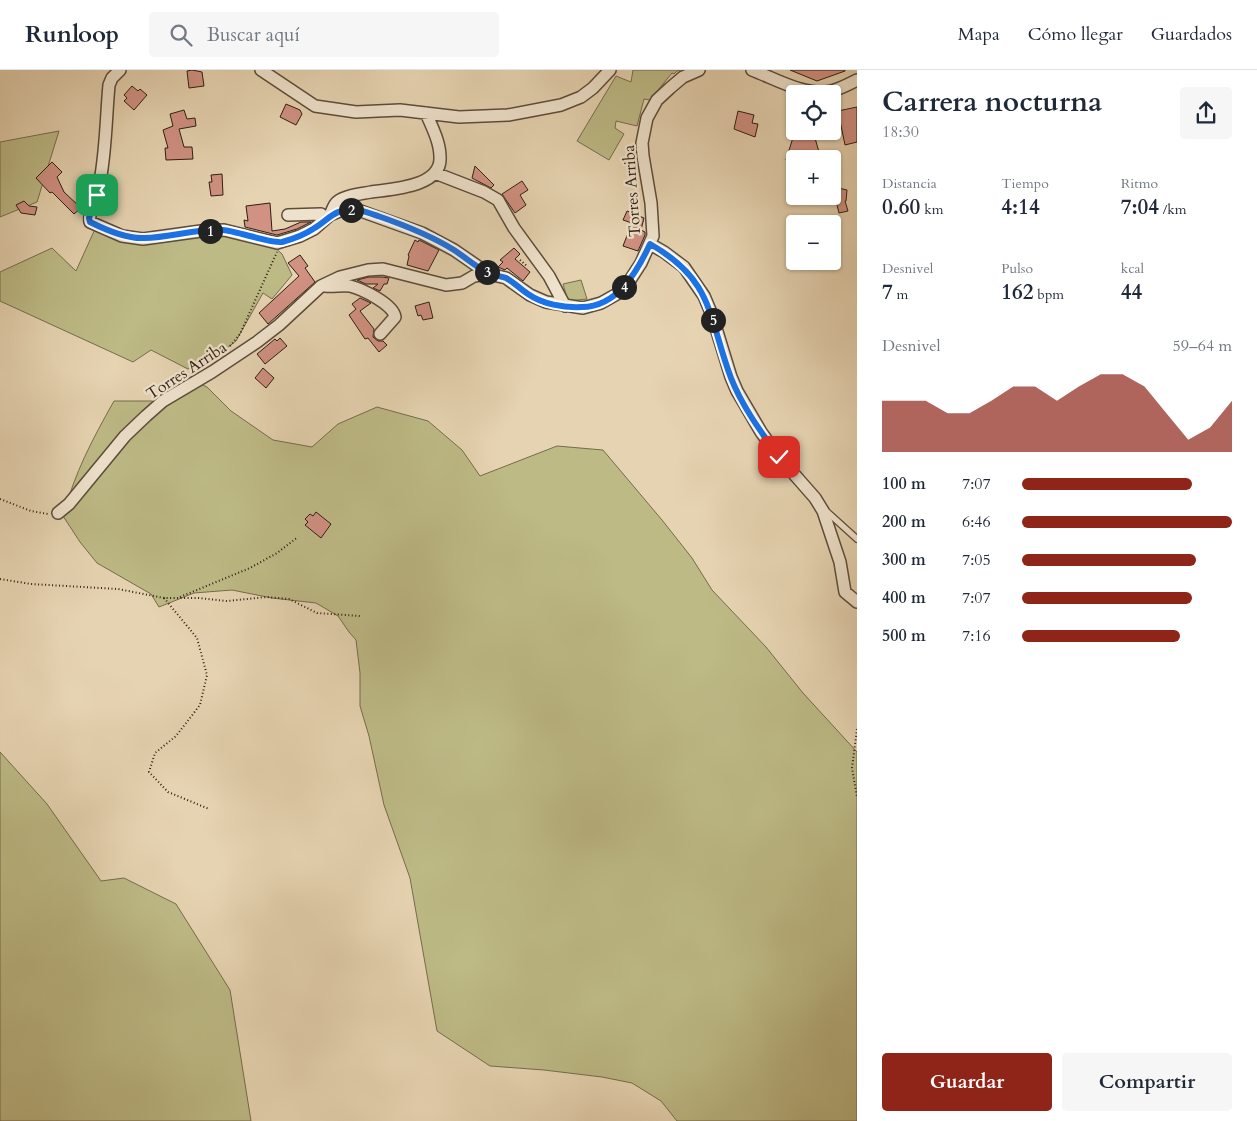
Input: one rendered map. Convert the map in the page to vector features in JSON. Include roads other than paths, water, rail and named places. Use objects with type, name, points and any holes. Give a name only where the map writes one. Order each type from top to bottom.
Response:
[{"type":"street","name":"Torres Arriba","points":[[120,70],[112,78],[109,85],[102,171],[97,195],[89,218],[90,222],[122,236],[143,238],[224,230],[277,243],[300,236],[314,229],[328,217],[342,210],[358,210],[422,233],[454,250],[489,274]]},
{"type":"street","points":[[261,70],[315,106],[356,112],[400,110],[459,117],[508,115],[561,105],[587,93],[610,70]]},
{"type":"street","name":"Torres Arriba","points":[[58,513],[68,504],[125,436],[163,401],[212,372],[256,342],[321,286],[340,277],[368,270],[383,269],[446,285],[462,283],[474,276],[489,274],[506,278],[530,295],[546,302],[583,308],[601,303],[617,294],[630,280],[641,263],[653,236],[642,144],[648,118],[657,100],[683,77],[699,70]]},
{"type":"street","points":[[752,70],[801,89],[823,92],[833,91],[857,80]]},
{"type":"street","points":[[426,113],[438,143],[440,157],[439,166],[435,173],[484,192],[498,200],[514,228],[549,276],[565,306]]},
{"type":"street","name":"Torres Arriba","points":[[328,217],[337,202],[355,194],[408,186],[430,178],[435,173]]},
{"type":"street","name":"Torres Arriba","points":[[288,215],[321,214],[328,217]]},
{"type":"street","name":"Torres Arriba","points":[[650,244],[684,267],[704,296],[737,391],[761,432],[823,511],[840,562],[845,592],[857,602]]},
{"type":"street","points":[[321,286],[350,286],[387,304],[393,310],[395,317],[380,334]]},
{"type":"lane","points":[[819,505],[857,538]]}]
